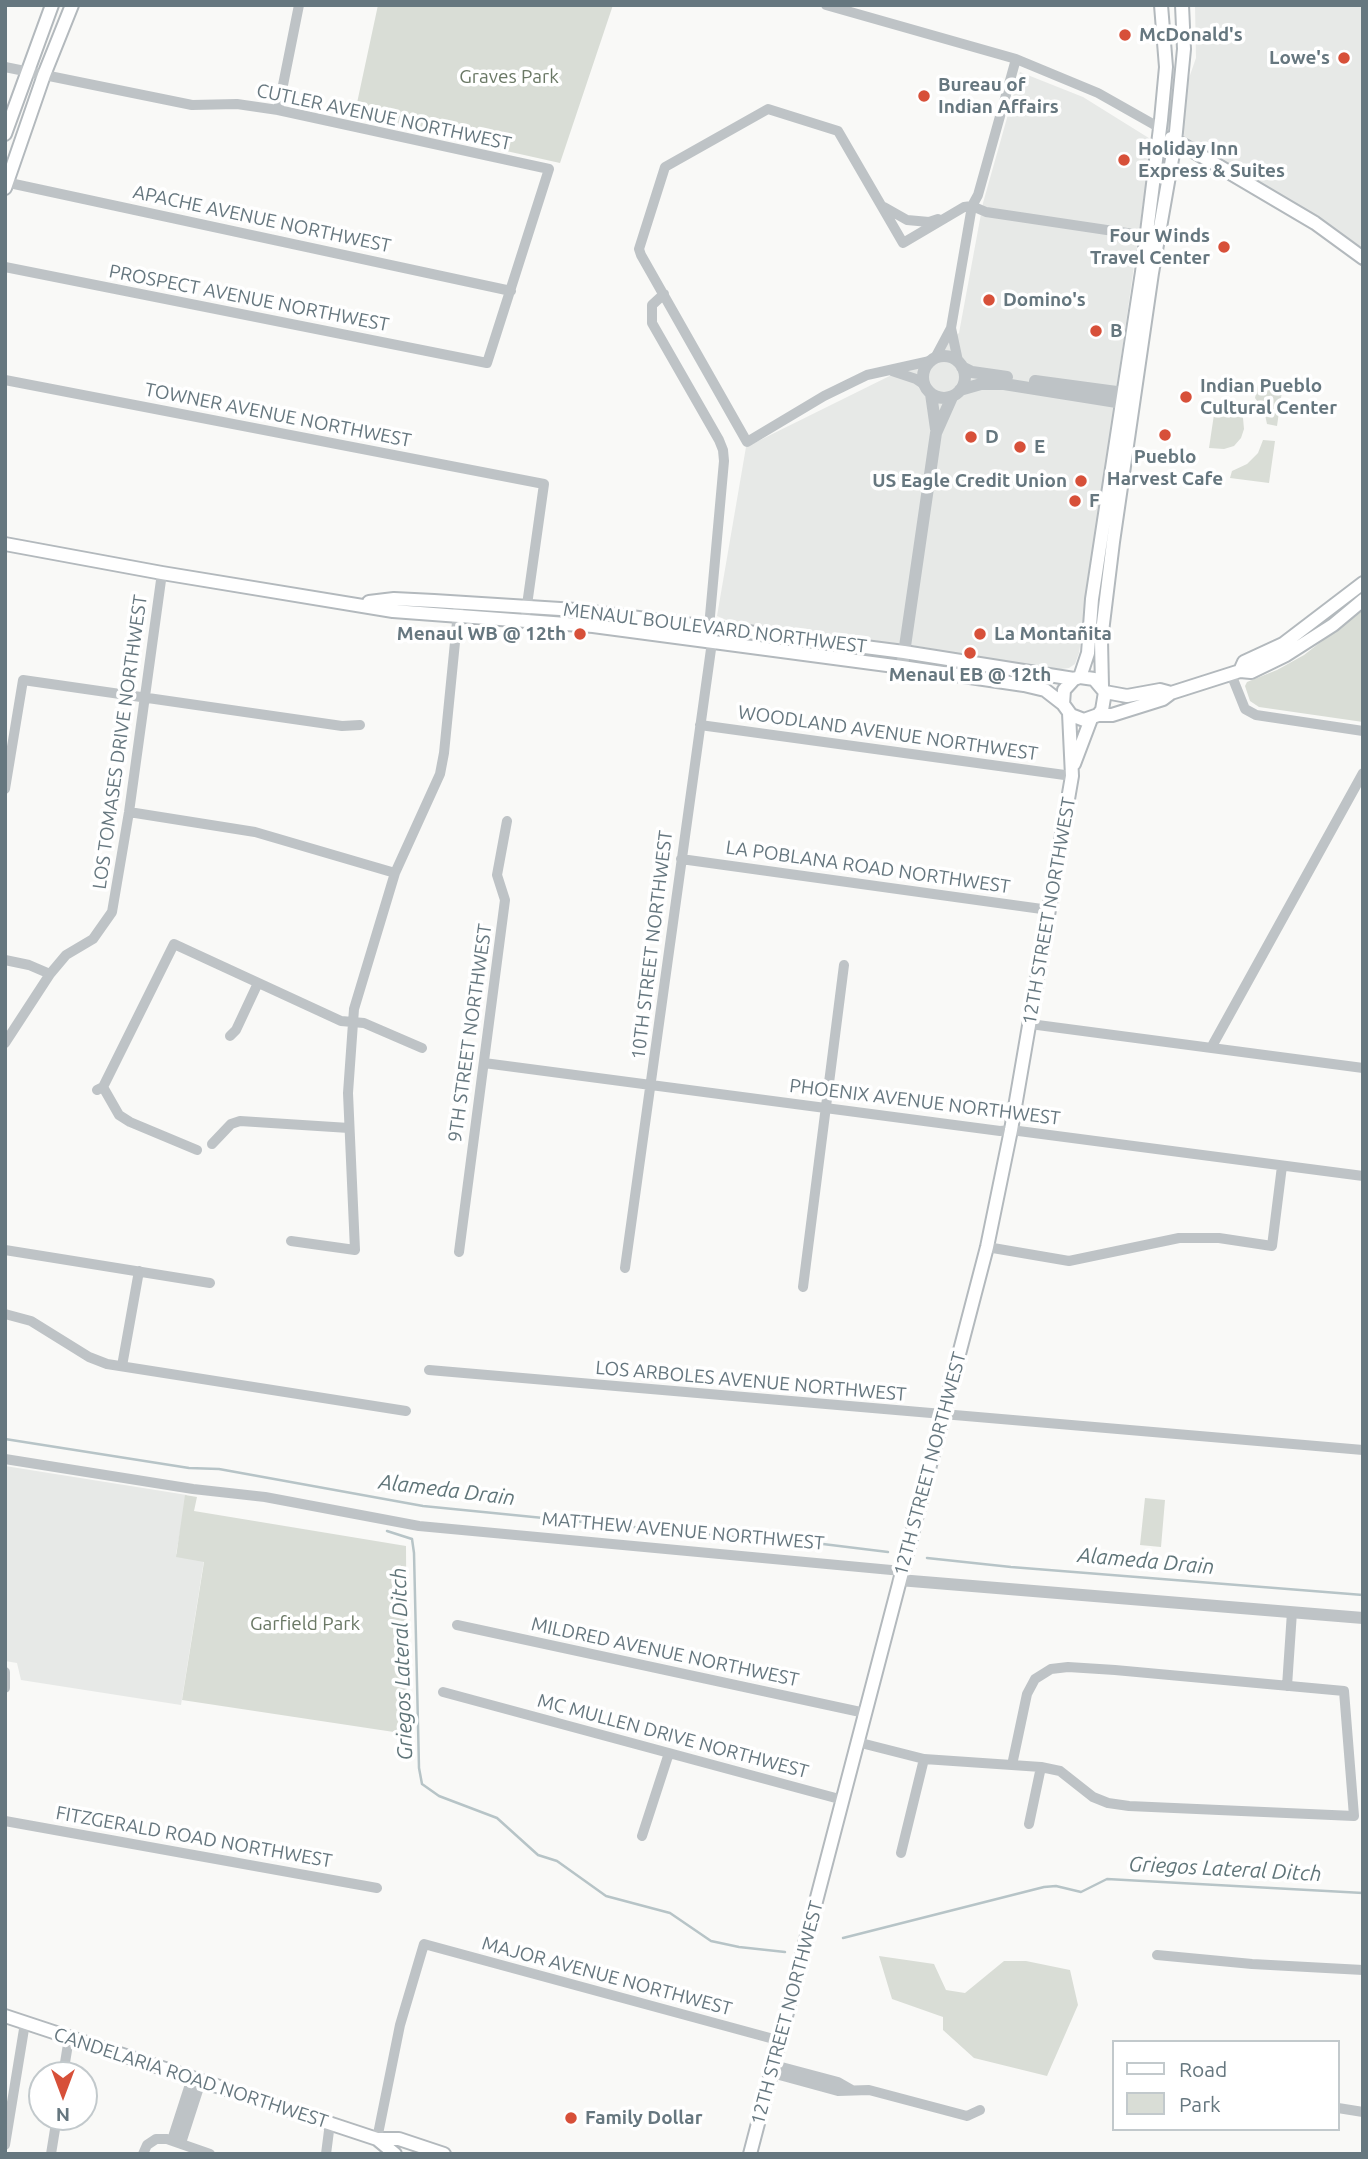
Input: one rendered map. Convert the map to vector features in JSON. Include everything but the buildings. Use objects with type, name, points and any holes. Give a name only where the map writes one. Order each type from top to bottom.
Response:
[{"type":"main road","points":[[5,134],[52,5]]},
{"type":"main road","points":[[6,184],[72,5]]},
{"type":"main road","points":[[1095,717],[1105,703],[1101,640],[1166,67],[1161,5]]},
{"type":"main road","points":[[1182,5],[1184,49],[1175,142],[1092,599],[1088,653],[1077,678],[1064,690],[1066,708],[1077,719],[1112,715],[1235,673],[1251,672],[1286,655],[1333,625],[1363,600]]},
{"type":"main road","points":[[1160,128],[1175,142],[1315,223],[1363,258]]},
{"type":"main road","name":"MENAUL BOULEVARD NORTHWEST","points":[[5,544],[393,611],[527,606],[576,610],[904,652],[1077,678]]},
{"type":"main road","points":[[1235,673],[1244,662],[1283,644],[1363,583]]},
{"type":"main road","name":"MENAUL BOULEVARD NORTHWEST","points":[[458,609],[1035,687],[1045,690],[1066,708]]},
{"type":"main road","points":[[1077,678],[1094,679],[1104,689],[1127,696],[1160,690],[1171,693]]},
{"type":"main road","name":"12TH STREET NORTHWEST","points":[[1066,708],[1072,772]]},
{"type":"main road","name":"12TH STREET NORTHWEST","points":[[750,2154],[987,1247],[1030,1024],[1072,772],[1095,717]]},
{"type":"main road","name":"CANDELARIA ROAD NORTHWEST","points":[[5,2016],[377,2139],[396,2154]]},
{"type":"main road","name":"CANDELARIA ROAD NORTHWEST","points":[[377,2139],[399,2138],[444,2154]]},
{"type":"street","points":[[278,110],[299,5]]},
{"type":"street","points":[[826,5],[1016,59],[1098,93],[1160,128]]},
{"type":"street","points":[[936,433],[923,372],[951,328],[972,206],[978,195],[1016,59]]},
{"type":"street","name":"CUTLER AVENUE NORTHWEST","points":[[5,68],[192,105],[237,104],[278,110],[549,169],[511,291]]},
{"type":"street","points":[[1127,398],[981,374],[947,356],[867,375],[747,442],[639,249],[665,167],[768,109],[838,131],[903,243],[964,207],[972,206],[986,212],[1147,236]]},
{"type":"street","name":"APACHE AVENUE NORTHWEST","points":[[6,184],[511,291]]},
{"type":"street","points":[[881,206],[898,216],[917,222],[946,218]]},
{"type":"street","name":"PROSPECT AVENUE NORTHWEST","points":[[5,267],[487,363],[511,291]]},
{"type":"street","name":"10TH STREET NORTHWEST","points":[[625,1268],[712,642],[709,627],[723,450],[652,323],[652,305],[664,295]]},
{"type":"street","points":[[902,667],[936,433],[965,379],[951,328]]},
{"type":"street","points":[[888,370],[916,379],[938,397],[981,384],[1004,384],[1127,398]]},
{"type":"street","name":"TOWNER AVENUE NORTHWEST","points":[[5,380],[544,484],[527,606]]},
{"type":"street","name":"LOS TOMASES DRIVE NORTHWEST","points":[[5,1043],[50,974],[66,955],[93,939],[112,912],[129,812],[162,573]]},
{"type":"street","points":[[525,620],[527,606]]},
{"type":"street","points":[[291,1241],[355,1250],[348,1093],[352,1022],[395,873],[440,774],[458,609]]},
{"type":"street","points":[[1235,673],[1245,709],[1256,715],[1363,731]]},
{"type":"street","points":[[5,789],[23,680],[342,726],[360,725]]},
{"type":"street","name":"WOODLAND AVENUE NORTHWEST","points":[[700,725],[1072,772]]},
{"type":"street","points":[[1211,1048],[1363,773]]},
{"type":"street","points":[[129,812],[254,832],[395,873]]},
{"type":"street","name":"9TH STREET NORTHWEST","points":[[459,1252],[505,900],[497,875],[507,821]]},
{"type":"street","name":"LA POBLANA ROAD NORTHWEST","points":[[681,859],[1049,910]]},
{"type":"street","points":[[197,1150],[119,1115],[100,1088],[174,944],[341,1021],[364,1023],[422,1048]]},
{"type":"street","points":[[5,960],[29,965],[50,974]]},
{"type":"street","points":[[803,1287],[844,965]]},
{"type":"street","points":[[230,1036],[236,1030],[258,983]]},
{"type":"street","points":[[1030,1024],[1363,1068]]},
{"type":"street","name":"PHOENIX AVENUE NORTHWEST","points":[[484,1063],[1363,1176]]},
{"type":"street","points":[[212,1144],[231,1124],[240,1121],[349,1128]]},
{"type":"street","points":[[987,1247],[1069,1261],[1179,1238],[1219,1238],[1272,1246],[1282,1166]]},
{"type":"street","points":[[5,1250],[210,1283]]},
{"type":"street","points":[[122,1366],[139,1270]]},
{"type":"street","points":[[5,1314],[31,1321],[89,1357],[107,1364],[406,1411]]},
{"type":"street","name":"LOS ARBOLES AVENUE NORTHWEST","points":[[429,1370],[1363,1450]]},
{"type":"street","name":"MATTHEW AVENUE NORTHWEST","points":[[5,1459],[193,1489],[265,1497],[419,1526],[676,1548],[901,1575],[1363,1619]]},
{"type":"street","points":[[1287,1686],[1292,1612]]},
{"type":"street","name":"MILDRED AVENUE NORTHWEST","points":[[457,1625],[865,1713]]},
{"type":"street","points":[[857,1742],[924,1759],[1041,1767],[1060,1771],[1093,1797],[1108,1803],[1354,1816],[1344,1691],[1103,1669],[1051,1669],[1035,1679],[1027,1694],[1012,1765]]},
{"type":"street","points":[[5,1688],[6,1672]]},
{"type":"street","name":"MC MULLEN DRIVE NORTHWEST","points":[[443,1692],[843,1800]]},
{"type":"street","points":[[642,1836],[669,1753]]},
{"type":"street","points":[[901,1853],[924,1759]]},
{"type":"street","points":[[1029,1824],[1041,1767]]},
{"type":"street","name":"FITZGERALD ROAD NORTHWEST","points":[[5,1821],[377,1888]]},
{"type":"street","name":"MAJOR AVENUE NORTHWEST","points":[[377,2139],[400,2025],[424,1944],[781,2041]]},
{"type":"street","points":[[1157,1955],[1363,1970]]},
{"type":"street","points":[[5,2146],[25,2023]]},
{"type":"street","points":[[65,2061],[69,2038]]},
{"type":"street","points":[[773,2069],[838,2082],[853,2091],[869,2090],[967,2116],[980,2110]]},
{"type":"street","points":[[176,2142],[197,2079]]},
{"type":"street","points":[[1340,2108],[1363,2112]]},
{"type":"street","points":[[326,2154],[330,2123]]},
{"type":"street","points":[[51,2154],[55,2131]]},
{"type":"street","points":[[143,2154],[147,2146],[156,2139],[176,2142],[210,2154]]},
{"type":"shaded area","points":[[1195,5],[1363,5],[1363,248],[1185,138],[1183,133],[1188,81],[1196,58]]},
{"type":"shaded area","points":[[1020,72],[1083,97],[1152,140],[1079,653],[1075,664],[1069,668],[1055,670],[916,646],[731,622],[717,616],[746,447],[930,356],[959,333],[983,203]]},
{"type":"shaded area","points":[[5,1466],[187,1495],[176,1554],[204,1560],[181,1705],[21,1680],[17,1663],[5,1661]]},
{"type":"green space","name":"Graves Park","points":[[378,5],[613,5],[560,163],[354,117]]},
{"type":"green space","points":[[1259,380],[1283,384],[1277,426],[1267,424],[1264,410],[1255,398]]},
{"type":"green space","points":[[1216,401],[1231,403],[1239,409],[1243,418],[1241,438],[1234,446],[1224,449],[1209,448]]},
{"type":"green space","points":[[1263,440],[1275,441],[1269,483],[1230,478],[1232,471],[1247,464],[1258,453]]},
{"type":"green space","points":[[1363,609],[1363,722],[1259,707],[1250,701],[1245,686],[1247,682],[1304,655]]},
{"type":"green space","name":"Garfield Park","points":[[185,1495],[197,1497],[194,1511],[406,1546],[407,1734],[182,1700],[204,1562],[176,1557]]},
{"type":"green space","points":[[1145,1498],[1165,1500],[1161,1547],[1140,1545]]},
{"type":"green space","points":[[879,1956],[934,1964],[946,1990],[965,1993],[1004,1961],[1026,1961],[1070,1970],[1078,2005],[1047,2076],[974,2058],[943,2030],[943,2017],[892,1999]]},
{"type":"waterway","name":"Alameda Drain","points":[[5,1439],[189,1468],[219,1469],[423,1506],[744,1538],[774,1538],[888,1552]]},
{"type":"waterway","name":"Griegos Lateral Ditch","points":[[387,1531],[412,1539],[414,1553],[419,1768],[422,1784],[439,1796],[497,1818],[538,1855],[557,1861],[606,1896],[670,1913],[711,1941],[785,1952]]},
{"type":"waterway","name":"Alameda Drain","points":[[927,1558],[1363,1595]]},
{"type":"waterway","name":"Griegos Lateral Ditch","points":[[843,1938],[1044,1887],[1056,1886],[1081,1892],[1107,1879],[1363,1893]]},
{"type":"place","name":"McDonald's","points":[[1125,35]]},
{"type":"place","name":"Lowe's","points":[[1344,58]]},
{"type":"place","name":"Bureau of Indian Affairs","points":[[924,96]]},
{"type":"place","name":"Holiday Inn Express & Suites","points":[[1124,160]]},
{"type":"place","name":"Four Winds Travel Center","points":[[1224,247]]},
{"type":"place","name":"Domino's","points":[[989,300]]},
{"type":"place","name":"B","points":[[1096,331]]},
{"type":"place","name":"Indian Pueblo Cultural Center","points":[[1186,397]]},
{"type":"place","name":"Pueblo Harvest Cafe","points":[[1165,435]]},
{"type":"place","name":"D","points":[[971,437]]},
{"type":"place","name":"E","points":[[1020,447]]},
{"type":"place","name":"US Eagle Credit Union","points":[[1081,481]]},
{"type":"place","name":"F","points":[[1075,501]]},
{"type":"place","name":"Menaul WB @ 12th","points":[[580,634]]},
{"type":"place","name":"La Montañita","points":[[980,634]]},
{"type":"place","name":"Menaul EB @ 12th","points":[[970,653]]},
{"type":"place","name":"Family Dollar","points":[[571,2118]]}]
